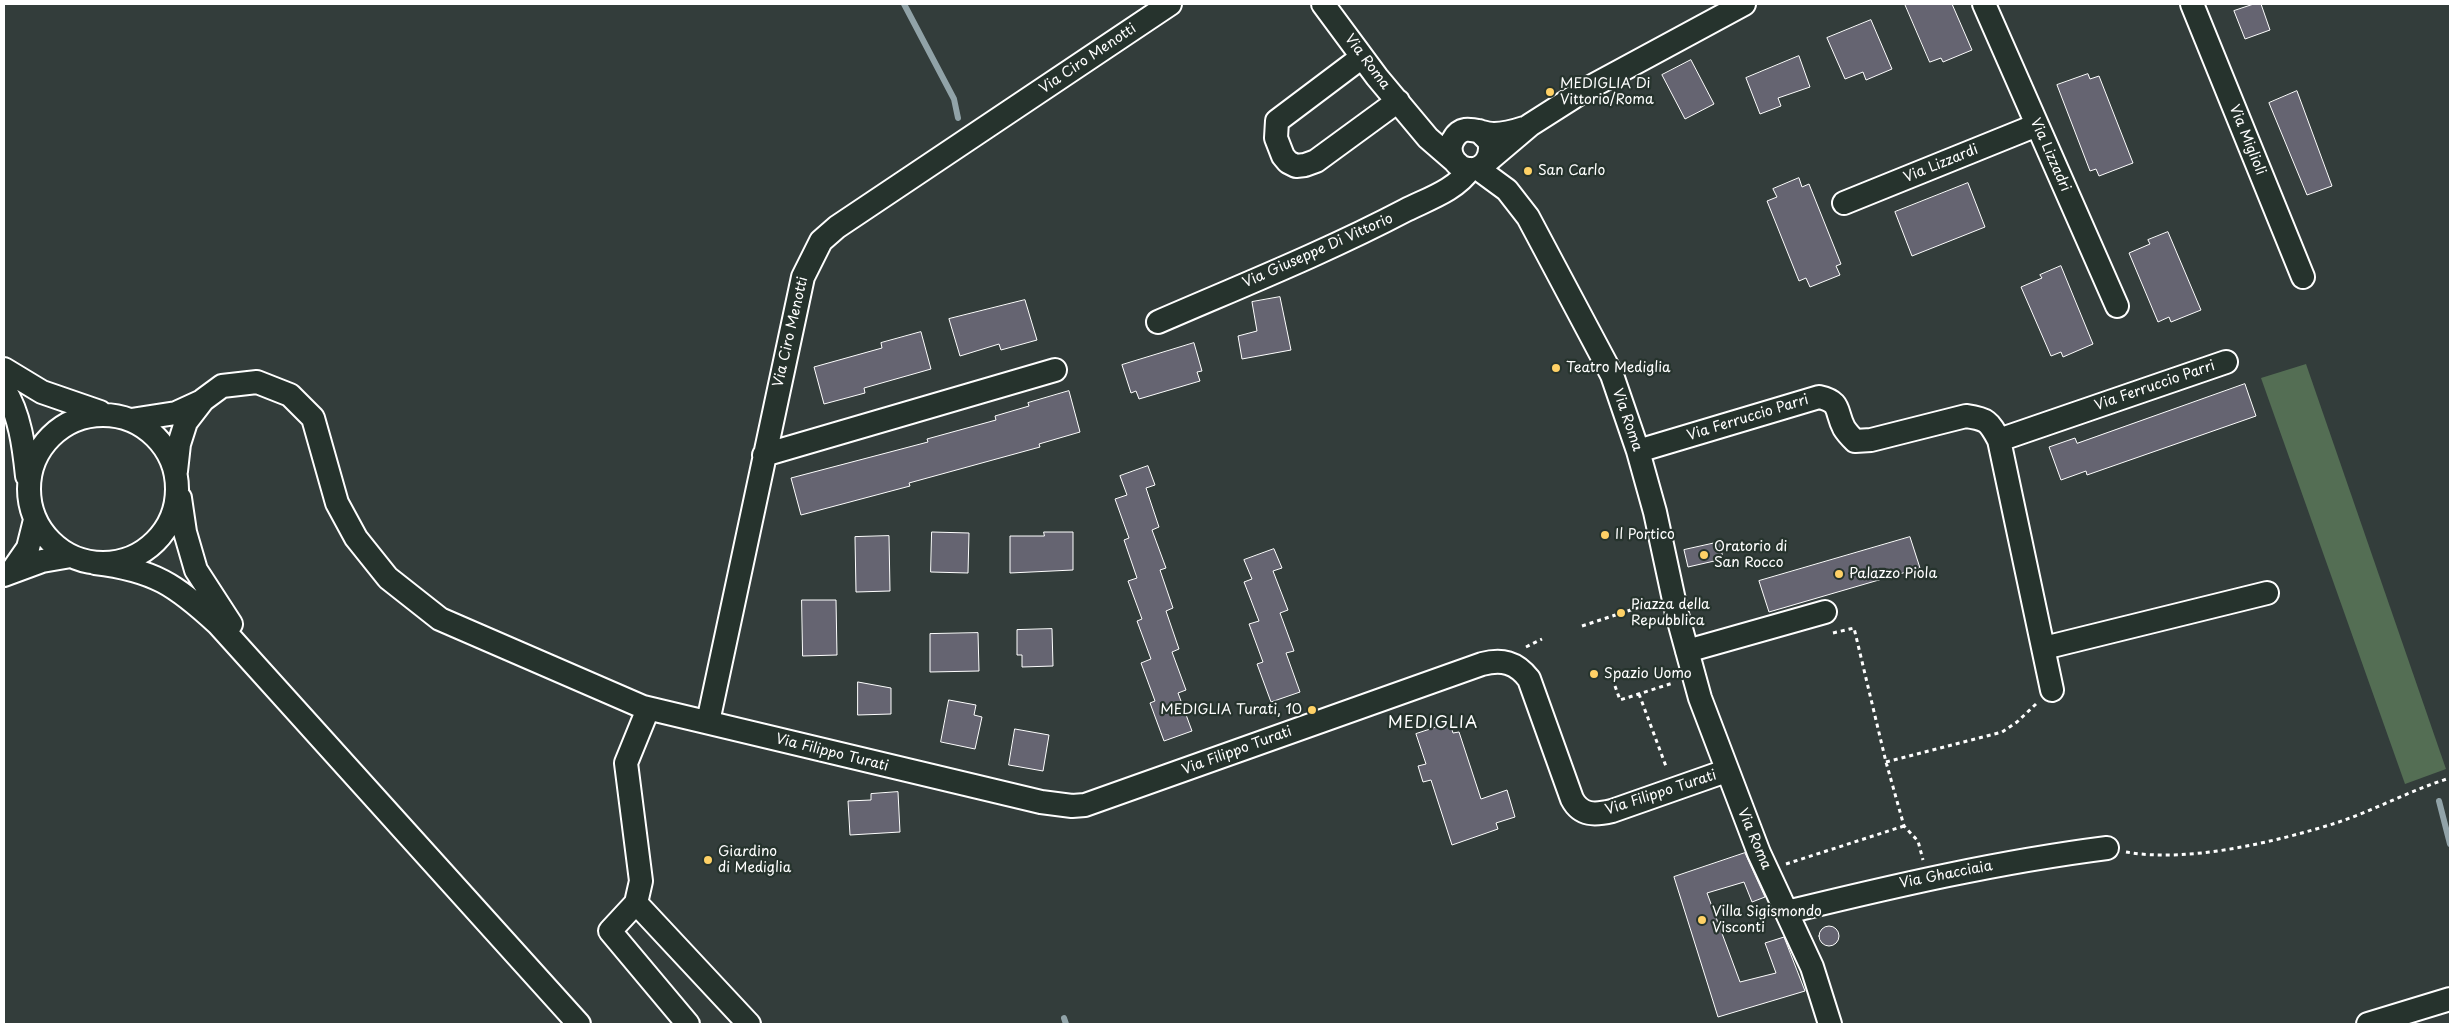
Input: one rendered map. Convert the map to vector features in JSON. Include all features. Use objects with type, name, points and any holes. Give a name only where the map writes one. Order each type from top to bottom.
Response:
[{"type":"street","name":"Via Ciro Menotti","points":[[708,722],[803,277],[820,241],[837,227],[1170,4]]},
{"type":"street","name":"Via Roma","points":[[1323,4],[1362,57],[1432,144],[1472,166],[1507,190],[1528,217],[1543,243],[1612,375],[1638,451],[1655,512],[1694,676],[1726,771],[1767,870],[1812,968],[1830,1024]]},
{"type":"street","name":"Via Giuseppe Di Vittorio","points":[[1158,322],[1376,226],[1449,189],[1462,180],[1472,166],[1530,125],[1599,82],[1744,4]]},
{"type":"street","name":"Via Lizzadri","points":[[1984,4],[2117,306]]},
{"type":"street","name":"Via Miglioli","points":[[2192,4],[2303,277]]},
{"type":"street","points":[[1362,57],[1277,121],[1276,138],[1288,162],[1296,166],[1316,161],[1398,101]]},
{"type":"street","name":"Via Roma","points":[[1413,118],[1440,128],[1473,130]]},
{"type":"street","name":"Via Giuseppe Di Vittorio","points":[[1473,130],[1500,133],[1530,125]]},
{"type":"street","name":"Via Lizzardi","points":[[1844,203],[2037,125]]},
{"type":"street","points":[[1473,130],[1486,136],[1490,146],[1490,155],[1472,166],[1452,157],[1450,147],[1457,134],[1473,130]]},
{"type":"street","name":"Via Ferruccio Parri","points":[[1999,440],[2226,362]]},
{"type":"street","points":[[4,369],[42,392],[72,404],[131,420],[152,432],[167,450],[177,476],[185,532],[196,570],[224,615],[271,683]]},
{"type":"street","points":[[764,455],[1055,370]]},
{"type":"street","name":"Via Filippo Turati","points":[[131,420],[176,413],[203,400],[222,386],[257,382],[290,395],[313,418],[337,503],[356,538],[388,578],[440,619],[648,708],[1041,802],[1078,806],[1482,664],[1503,661],[1515,665],[1529,679],[1570,792],[1579,809],[1588,813],[1606,812],[1726,771]]},
{"type":"street","points":[[4,389],[24,442],[28,491],[35,520],[44,535],[56,547],[71,556],[95,563],[128,567],[155,577],[188,596],[218,624],[579,1024]]},
{"type":"street","name":"Via Ferruccio Parri","points":[[1638,451],[1819,397],[1828,399],[1837,405],[1844,429],[1854,441],[1871,440],[1966,416],[1980,418],[1989,422],[1999,440],[2052,690]]},
{"type":"street","name":"Via Filippo Turati","points":[[177,476],[179,444],[186,422],[203,400]]},
{"type":"street","points":[[28,491],[31,467],[42,445],[60,428],[82,417],[106,414]]},
{"type":"street","points":[[95,563],[117,562],[138,555],[156,542],[172,518],[176,504],[177,476]]},
{"type":"street","points":[[8,573],[28,548],[35,520]]},
{"type":"street","points":[[8,573],[42,561],[71,556]]},
{"type":"street","points":[[2044,648],[2267,593]]},
{"type":"street","points":[[1687,651],[1825,612]]},
{"type":"street","points":[[648,708],[626,763],[641,881],[636,903],[610,931],[688,1024]]},
{"type":"street","name":"Via Ghacciaia","points":[[1787,912],[1928,877],[2047,856],[2107,848]]},
{"type":"street","points":[[636,903],[749,1024]]},
{"type":"street","points":[[2368,1024],[2450,999]]},
{"type":"path","points":[[1582,626],[1674,597]]},
{"type":"path","points":[[1825,612],[1830,634],[1854,628],[1886,762],[1904,826],[1918,841],[1928,877]]},
{"type":"path","points":[[1615,686],[1620,700],[1694,676]]},
{"type":"path","points":[[1886,762],[2002,732],[2017,722],[2052,690]]},
{"type":"path","points":[[1639,694],[1674,790]]},
{"type":"path","points":[[2107,848],[2138,854],[2177,855],[2228,850],[2337,822],[2450,778]]},
{"type":"path","points":[[1767,870],[1904,826]]},
{"type":"green space","points":[[2306,364],[2446,769],[2405,784],[2261,378]]},
{"type":"building","points":[[1905,4],[1952,4],[1972,50],[1943,62],[1941,58],[1930,62]]},
{"type":"building","points":[[2254,4],[2261,4],[2270,30],[2245,39],[2234,11]]},
{"type":"building","points":[[1871,20],[1892,69],[1866,80],[1863,72],[1845,79],[1827,38]]},
{"type":"building","points":[[1799,56],[1810,87],[1778,98],[1781,106],[1760,114],[1746,78]]},
{"type":"building","points":[[1691,60],[1714,104],[1685,119],[1662,75]]},
{"type":"building","points":[[2088,74],[2090,79],[2099,76],[2133,163],[2099,176],[2096,169],[2090,171],[2057,85]]},
{"type":"building","points":[[2297,91],[2332,186],[2307,195],[2269,103]]},
{"type":"building","points":[[1799,178],[1802,187],[1809,184],[1841,264],[1836,266],[1840,275],[1810,287],[1806,278],[1799,281],[1767,201],[1777,197],[1773,189]]},
{"type":"building","points":[[1968,183],[1985,227],[1912,256],[1895,212]]},
{"type":"building","points":[[2168,232],[2201,310],[2171,322],[2169,317],[2158,322],[2129,253],[2150,244],[2148,240]]},
{"type":"building","points":[[2061,266],[2093,344],[2063,357],[2061,352],[2051,356],[2021,287],[2042,278],[2040,275]]},
{"type":"building","points":[[1280,297],[1291,350],[1242,359],[1238,336],[1257,331],[1252,302]]},
{"type":"building","points":[[1025,300],[1037,340],[1001,350],[999,344],[960,356],[949,319]]},
{"type":"building","points":[[921,332],[931,369],[864,388],[865,393],[824,404],[814,367],[882,348],[881,343]]},
{"type":"building","points":[[1194,343],[1202,371],[1197,372],[1200,381],[1139,399],[1136,391],[1131,393],[1122,365]]},
{"type":"building","points":[[2245,384],[2256,416],[2087,475],[2086,471],[2061,480],[2049,447],[2075,438],[2077,443]]},
{"type":"building","points":[[1069,391],[1080,432],[1039,444],[1040,447],[909,483],[910,486],[801,515],[791,478],[928,442],[927,439],[996,420],[995,416],[1029,406],[1028,403]]},
{"type":"building","points":[[1148,466],[1155,485],[1146,488],[1159,527],[1152,530],[1166,568],[1160,570],[1173,608],[1166,611],[1179,649],[1172,652],[1186,690],[1178,693],[1192,731],[1164,741],[1150,703],[1155,701],[1141,663],[1151,659],[1137,621],[1142,619],[1128,581],[1137,578],[1124,540],[1129,538],[1115,499],[1127,495],[1120,476]]},
{"type":"building","points":[[932,532],[969,533],[968,573],[931,572]]},
{"type":"building","points":[[1044,532],[1073,532],[1073,570],[1010,573],[1010,536],[1044,536]]},
{"type":"building","points":[[889,536],[890,591],[856,592],[855,537]]},
{"type":"building","name":"Palazzo Piola","points":[[1910,537],[1920,568],[1769,612],[1759,581]]},
{"type":"building","name":"Oratorio di San Rocco","points":[[1720,542],[1723,559],[1688,567],[1684,550]]},
{"type":"building","points":[[1274,549],[1282,568],[1273,571],[1288,610],[1280,613],[1294,651],[1286,653],[1300,692],[1271,702],[1257,664],[1263,662],[1249,624],[1259,621],[1244,582],[1252,579],[1244,560]]},
{"type":"building","points":[[802,600],[836,600],[837,655],[803,656]]},
{"type":"building","points":[[1052,629],[1053,666],[1022,667],[1022,655],[1017,655],[1017,630]]},
{"type":"building","points":[[978,633],[979,671],[930,672],[930,634]]},
{"type":"building","points":[[858,682],[891,688],[891,714],[858,715]]},
{"type":"building","points":[[949,700],[976,705],[974,715],[982,717],[975,749],[941,742]]},
{"type":"building","points":[[1450,723],[1453,733],[1459,732],[1481,799],[1507,790],[1515,817],[1496,823],[1498,829],[1452,845],[1431,780],[1423,782],[1418,766],[1426,764],[1416,734]]},
{"type":"building","points":[[1015,729],[1049,735],[1043,771],[1009,765]]},
{"type":"building","points":[[898,792],[900,832],[850,835],[848,801],[871,800],[871,794]]},
{"type":"building","name":"Villa Sigismondo Visconti","points":[[1745,853],[1765,897],[1752,902],[1744,882],[1707,893],[1740,982],[1776,973],[1765,943],[1784,937],[1805,991],[1718,1017],[1674,877]]},
{"type":"building","points":[[1829,926],[1836,929],[1839,936],[1836,943],[1829,946],[1822,943],[1819,936],[1822,929]]},
{"type":"waterway","points":[[904,4],[954,99],[958,118]]},
{"type":"waterway","points":[[2439,801],[2450,844]]},
{"type":"waterway","points":[[1064,1018],[1066,1024]]},
{"type":"place","name":"MEDIGLIA Di Vittorio/Roma","points":[[1550,92]]},
{"type":"place","name":"San Carlo","points":[[1528,171]]},
{"type":"place","name":"Teatro Mediglia","points":[[1556,368]]},
{"type":"place","name":"Il Portico","points":[[1605,535]]},
{"type":"place","name":"Oratorio di San Rocco","points":[[1704,555]]},
{"type":"place","name":"Palazzo Piola","points":[[1839,574]]},
{"type":"place","name":"Piazza della Repubblica","points":[[1621,613]]},
{"type":"place","name":"Spazio Uomo","points":[[1594,674]]},
{"type":"place","name":"MEDIGLIA Turati, 10","points":[[1312,710]]},
{"type":"place","name":"Giardino di Mediglia","points":[[708,860]]},
{"type":"place","name":"Villa Sigismondo Visconti","points":[[1702,920]]},
{"type":"district","name":"MEDIGLIA","points":[[1433,724]]}]
